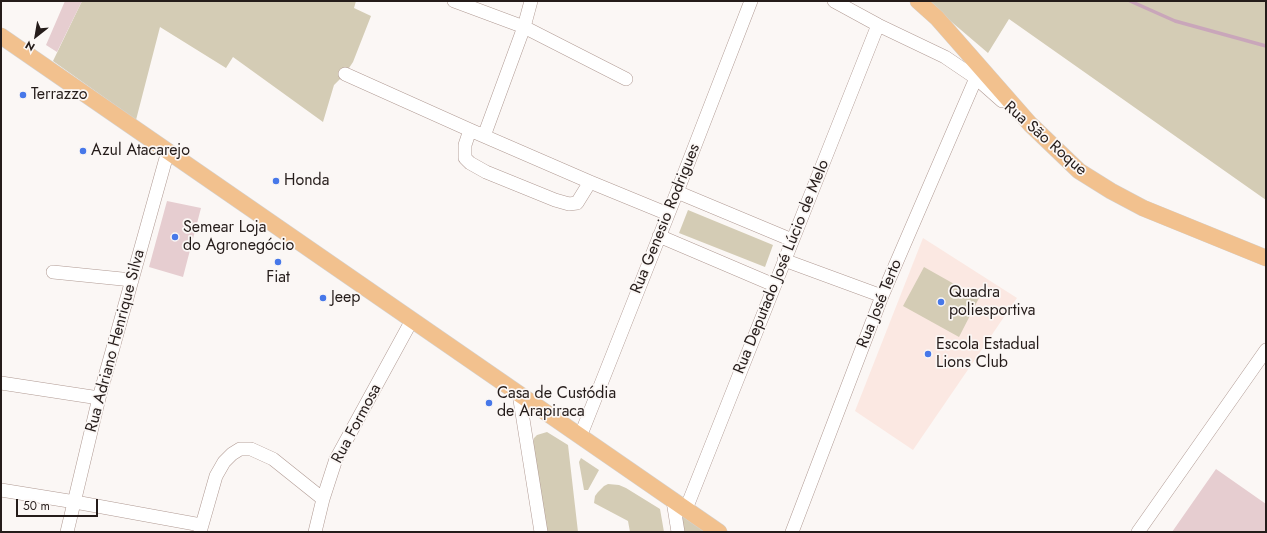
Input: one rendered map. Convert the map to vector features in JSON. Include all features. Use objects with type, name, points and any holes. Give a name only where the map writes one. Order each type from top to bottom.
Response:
[{"type":"main road","points":[[918,1],[937,18],[1030,124]]},
{"type":"main road","points":[[1,36],[719,532]]},
{"type":"main road","name":"Rua São Roque","points":[[1030,124],[1079,170],[1111,191],[1143,208],[1266,258]]},
{"type":"street","points":[[454,1],[524,27],[626,79]]},
{"type":"street","points":[[484,136],[524,27],[531,1]]},
{"type":"street","name":"Rua Genesio Rodrigues","points":[[580,436],[751,1]]},
{"type":"street","name":"Rua São Roque","points":[[834,1],[878,25],[945,57],[976,78],[1030,124]]},
{"type":"street","name":"Rua Deputado José Lúcio de Melo","points":[[679,505],[774,285],[878,25]]},
{"type":"street","points":[[345,74],[470,130],[668,214]]},
{"type":"street","name":"Rua José Terto","points":[[792,532],[882,296],[976,78]]},
{"type":"street","points":[[470,130],[465,145],[465,158],[470,163],[486,172],[555,200],[569,204],[577,203],[590,182]]},
{"type":"street","name":"Rua Adriano Henrique Silva","points":[[67,532],[98,398],[168,151]]},
{"type":"street","points":[[677,192],[792,240]]},
{"type":"street","points":[[659,236],[774,285]]},
{"type":"street","points":[[784,260],[882,296]]},
{"type":"street","points":[[53,272],[132,280]]},
{"type":"street","name":"Rua Formosa","points":[[315,532],[323,499],[336,459],[412,320]]},
{"type":"street","points":[[1138,532],[1266,350]]},
{"type":"street","points":[[1,383],[98,398]]},
{"type":"street","points":[[518,394],[541,532]]},
{"type":"street","points":[[1,490],[75,502],[200,529],[216,476],[224,462],[232,454],[240,450],[251,449],[273,459],[323,499]]},
{"type":"street","points":[[678,532],[679,505]]},
{"type":"shaded area","points":[[82,1],[356,1],[354,8],[371,16],[353,62],[345,74],[334,85],[323,122],[233,57],[226,68],[160,27],[136,120],[53,61]]},
{"type":"shaded area","points":[[927,1],[1266,1],[1266,200],[1009,19],[988,53]]},
{"type":"shaded area","points":[[688,210],[773,245],[765,267],[679,233]]},
{"type":"shaded area","name":"Escola Estadual Lions Club","points":[[923,238],[1017,298],[913,450],[855,411]]},
{"type":"shaded area","name":"Quadra poliesportiva","points":[[924,267],[979,298],[959,337],[903,306]]},
{"type":"shaded area","points":[[547,432],[568,445],[578,532],[546,532],[532,447],[534,438],[537,435]]},
{"type":"shaded area","points":[[581,458],[599,470],[588,490],[584,490],[579,462]]},
{"type":"shaded area","points":[[608,484],[619,485],[626,488],[660,509],[664,532],[630,532],[628,521],[594,503],[595,496],[604,486]]},
{"type":"shaded area","points":[[673,501],[719,532],[678,532]]},
{"type":"building","points":[[65,1],[82,1],[57,52],[46,45]]},
{"type":"building","name":"Semear Loja do Agronegócio","points":[[167,201],[201,208],[183,277],[149,267]]},
{"type":"building","points":[[1216,469],[1266,504],[1266,532],[1172,532]]},
{"type":"waterway","points":[[1130,1],[1175,21],[1266,46]]},
{"type":"place","name":"Terrazzo","points":[[23,95]]},
{"type":"place","name":"Azul Atacarejo","points":[[83,151]]},
{"type":"place","name":"Honda","points":[[276,181]]},
{"type":"place","name":"Semear Loja do Agronegócio","points":[[175,237]]},
{"type":"place","name":"Fiat","points":[[278,262]]},
{"type":"place","name":"Jeep","points":[[323,298]]},
{"type":"place","name":"Quadra poliesportiva","points":[[941,302]]},
{"type":"place","name":"Escola Estadual Lions Club","points":[[928,354]]},
{"type":"place","name":"Casa de Custódia de Arapiraca","points":[[489,403]]}]
